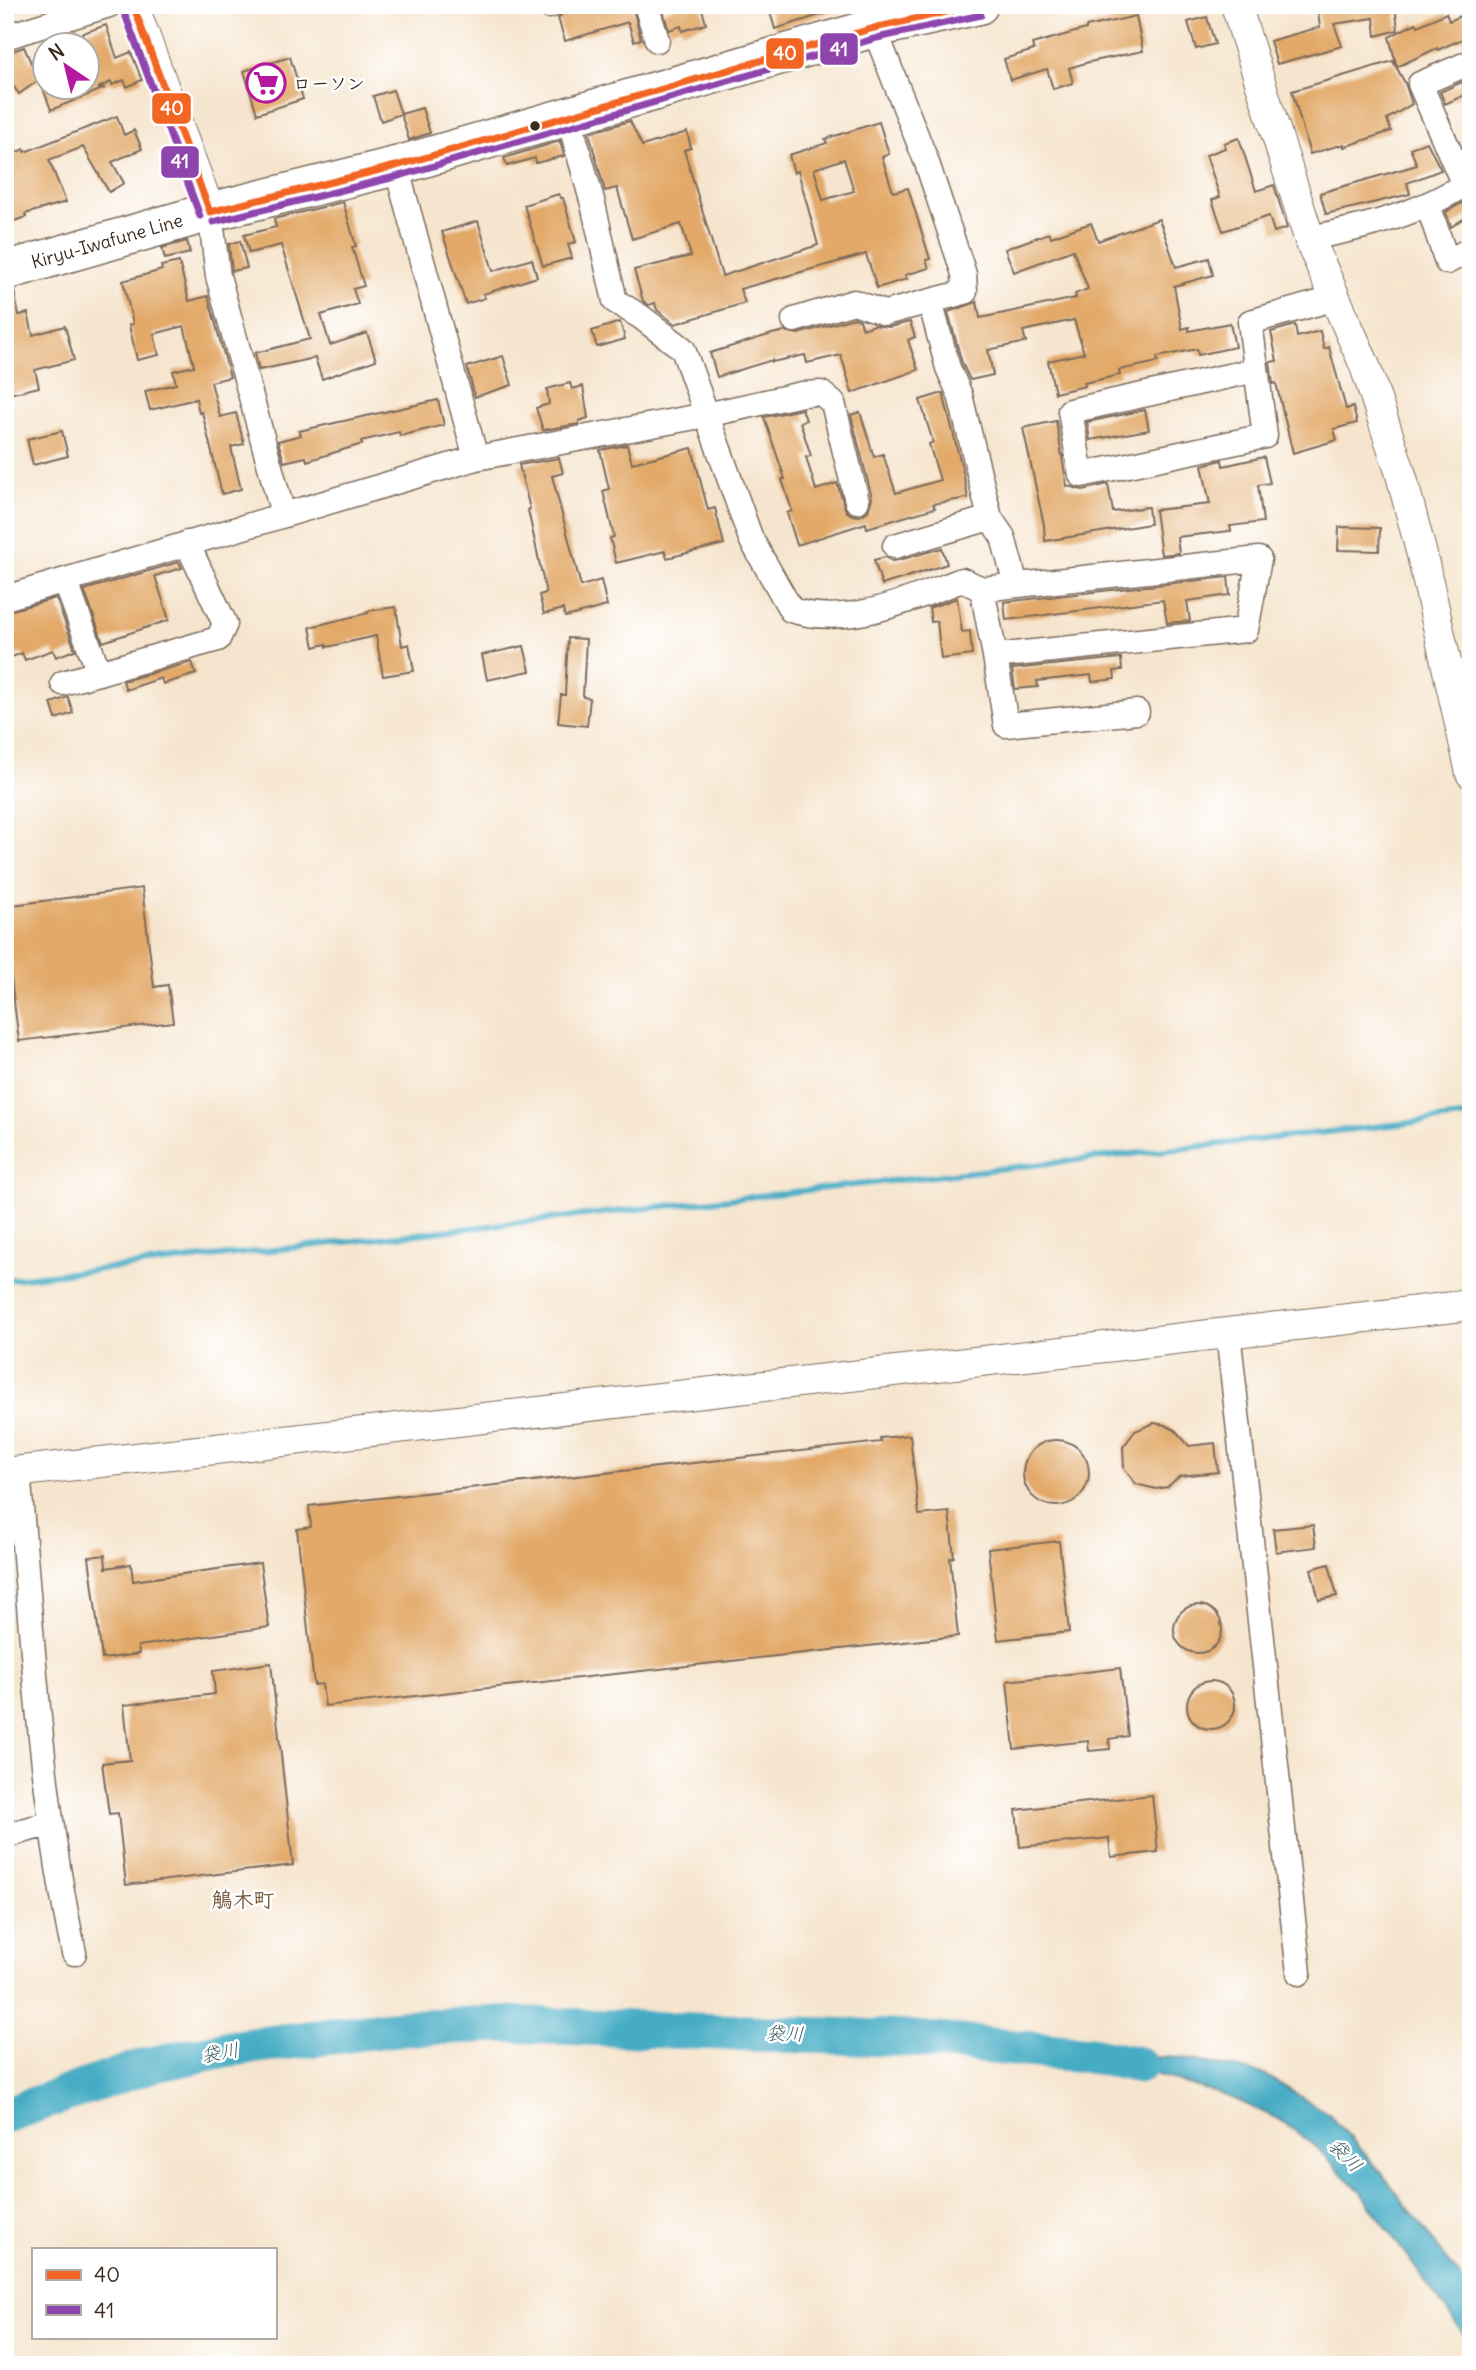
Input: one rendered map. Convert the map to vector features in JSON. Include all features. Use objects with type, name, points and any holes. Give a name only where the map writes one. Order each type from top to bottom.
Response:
[{"type":"main road","name":"Kiryu-Iwafune Line","points":[[5,271],[210,212],[396,166],[874,28],[979,5]]},
{"type":"street","points":[[5,37],[109,5]]},
{"type":"street","points":[[133,5],[210,212],[218,276],[283,514]]},
{"type":"street","points":[[646,5],[657,40]]},
{"type":"street","points":[[1236,5],[1309,238],[1365,366],[1399,471],[1422,555],[1471,774]]},
{"type":"street","points":[[794,320],[854,302],[885,313],[965,292],[964,274],[927,163],[874,28]]},
{"type":"street","points":[[1309,238],[1347,231],[1427,205],[1467,183],[1420,84],[1471,62]]},
{"type":"street","points":[[568,115],[593,204],[615,301],[683,349],[751,539],[791,610],[803,613],[859,615],[962,580],[982,589],[1259,559],[1246,630],[995,656]]},
{"type":"street","points":[[396,166],[476,458]]},
{"type":"street","points":[[1427,205],[1447,262],[1471,249]]},
{"type":"street","points":[[1256,370],[1070,411],[1082,475],[1265,436],[1250,322],[1336,298]]},
{"type":"street","points":[[930,301],[948,368],[960,395],[990,518],[1003,537],[1016,585]]},
{"type":"street","points":[[5,598],[476,458],[706,415],[802,394],[821,393],[833,403],[857,501]]},
{"type":"street","points":[[895,546],[990,518]]},
{"type":"street","points":[[63,683],[218,639],[225,624],[187,543]]},
{"type":"street","points":[[65,580],[99,673]]},
{"type":"street","points":[[982,589],[1006,724],[1138,712]]},
{"type":"street","points":[[74,1953],[59,1884],[51,1823],[12,1472],[1471,1305]]},
{"type":"street","points":[[1228,1332],[1299,1973]]},
{"type":"street","points":[[5,1836],[51,1823]]},
{"type":"water","points":[[1091,2055],[1182,2058],[1264,2074],[1330,2115],[1381,2172],[1471,2292],[1471,2344],[1358,2189],[1314,2145],[1279,2119],[1230,2097]]},
{"type":"building","points":[[586,5],[632,5],[641,39],[634,41],[628,22],[565,41],[558,18],[564,12]]},
{"type":"building","points":[[680,5],[701,5],[706,24],[682,31],[681,26],[669,30],[663,11]]},
{"type":"building","points":[[768,5],[838,5],[839,9],[775,29]]},
{"type":"building","points":[[1317,5],[1395,5],[1398,30],[1376,36],[1374,18],[1334,24],[1342,46],[1277,64],[1270,41],[1320,27]]},
{"type":"building","points":[[1471,12],[1471,35],[1397,67],[1389,37],[1416,23],[1418,26],[1446,13],[1449,21]]},
{"type":"building","points":[[1136,16],[1143,51],[1069,68],[1073,83],[1053,89],[1047,69],[1010,80],[1004,59],[1034,50],[1032,44],[1086,27]]},
{"type":"building","points":[[1207,17],[1215,44],[1196,49],[1188,22]]},
{"type":"building","points":[[106,25],[117,58],[131,52],[142,80],[127,87],[124,80],[102,86],[102,32],[86,32]]},
{"type":"building","points":[[24,47],[32,62],[32,85],[19,94],[6,76],[13,70],[6,53]]},
{"type":"building","points":[[290,57],[303,99],[257,114],[244,71]]},
{"type":"building","points":[[1393,61],[1412,104],[1387,119],[1391,131],[1344,147],[1344,144],[1310,154],[1292,91]]},
{"type":"building","points":[[1462,82],[1467,94],[1445,104],[1440,92]]},
{"type":"building","points":[[393,90],[401,114],[381,121],[373,96]]},
{"type":"building","points":[[48,102],[71,102],[51,110]]},
{"type":"building","points":[[422,108],[430,133],[409,140],[401,114]]},
{"type":"building","points":[[117,116],[124,135],[134,130],[142,149],[112,162],[124,183],[109,192],[83,147],[49,160],[66,202],[25,214],[26,217],[5,224],[5,157],[24,149],[25,152]]},
{"type":"building","points":[[630,121],[642,146],[687,132],[691,148],[684,150],[722,276],[818,245],[798,171],[794,173],[789,155],[827,143],[825,139],[879,122],[889,154],[882,157],[893,192],[908,188],[930,259],[926,260],[929,268],[905,275],[907,279],[877,288],[866,254],[740,289],[745,303],[675,324],[657,310],[655,303],[649,305],[643,301],[634,270],[691,256],[681,224],[632,239],[617,188],[605,191],[589,133]],"holes":[[[844,159],[854,191],[823,200],[814,169]]]},
{"type":"building","points":[[1239,138],[1256,191],[1274,185],[1287,228],[1274,232],[1269,216],[1223,231],[1212,200],[1220,197],[1206,155],[1225,148],[1224,143]]},
{"type":"building","points":[[560,141],[564,156],[536,163],[535,158],[507,166],[504,158]]},
{"type":"building","points":[[1427,142],[1441,170],[1407,183],[1410,194],[1326,214],[1320,193],[1417,165],[1410,148]]},
{"type":"building","points":[[559,194],[563,198],[576,242],[568,244],[572,258],[543,266],[524,205]]},
{"type":"building","points":[[1471,198],[1471,214],[1451,227],[1446,212]]},
{"type":"building","points":[[343,202],[356,246],[352,247],[364,286],[353,289],[358,304],[321,315],[330,345],[367,333],[376,360],[322,379],[315,358],[259,370],[255,353],[310,339],[281,245],[249,253],[244,235],[276,227],[274,219]]},
{"type":"building","points":[[1159,219],[1176,267],[1209,258],[1213,275],[1174,286],[1182,329],[1189,327],[1189,331],[1230,323],[1235,347],[1198,355],[1197,349],[1157,357],[1158,362],[1119,370],[1120,375],[1055,393],[1048,361],[1084,353],[1074,320],[1023,331],[1026,342],[988,350],[993,375],[970,380],[962,363],[948,312],[977,302],[980,318],[1076,298],[1075,294],[1088,289],[1073,250],[1014,272],[1005,249],[1049,233],[1051,237],[1091,223],[1098,241]]},
{"type":"building","points":[[478,221],[493,271],[532,259],[537,277],[483,294],[485,298],[466,304],[442,232]]},
{"type":"building","points":[[187,241],[190,253],[165,259],[162,248]]},
{"type":"building","points":[[240,241],[247,268],[232,271],[229,244]]},
{"type":"building","points":[[179,262],[189,301],[208,296],[230,377],[211,382],[220,417],[236,413],[244,444],[231,447],[241,489],[222,494],[202,412],[199,413],[196,399],[150,410],[145,391],[176,384],[173,371],[194,366],[184,326],[154,334],[159,355],[137,360],[129,325],[133,324],[123,281],[162,270],[161,266]]},
{"type":"building","points":[[14,291],[19,315],[28,313],[33,335],[65,326],[74,360],[35,370],[39,387],[5,395],[5,292]]},
{"type":"building","points":[[854,318],[860,320],[863,329],[874,325],[889,327],[910,322],[915,337],[908,340],[918,370],[852,393],[841,355],[807,363],[805,355],[772,360],[717,377],[710,353],[772,334],[785,331],[798,334]]},
{"type":"building","points":[[620,322],[625,339],[597,347],[592,331]]},
{"type":"building","points":[[1295,325],[1297,337],[1320,331],[1324,349],[1329,347],[1346,409],[1353,407],[1357,423],[1334,429],[1337,440],[1293,453],[1276,383],[1273,384],[1270,362],[1277,361],[1271,332]]},
{"type":"building","points":[[503,356],[512,385],[475,397],[467,367]]},
{"type":"building","points":[[570,383],[572,389],[583,386],[588,418],[579,421],[579,424],[543,430],[536,408],[549,404],[547,389]]},
{"type":"building","points":[[943,393],[968,498],[933,504],[935,508],[867,528],[866,523],[797,545],[787,513],[792,511],[782,479],[785,479],[764,417],[802,409],[806,420],[800,422],[811,456],[806,457],[816,490],[837,483],[846,511],[860,516],[868,511],[872,498],[851,415],[860,412],[874,457],[883,454],[896,493],[940,480],[929,444],[933,442],[920,400]]},
{"type":"building","points":[[438,400],[444,425],[400,436],[399,432],[361,441],[362,444],[307,461],[306,457],[284,462],[278,441],[301,435],[299,431]]},
{"type":"building","points":[[1145,410],[1149,430],[1090,440],[1087,422]]},
{"type":"building","points":[[1056,421],[1067,486],[1083,490],[1108,484],[1113,512],[1148,507],[1150,524],[1045,541],[1023,428]]},
{"type":"building","points":[[62,431],[68,456],[33,465],[27,439]]},
{"type":"building","points":[[627,445],[632,463],[692,448],[708,510],[715,508],[724,544],[667,558],[665,551],[616,563],[610,538],[614,537],[603,491],[609,489],[600,450]]},
{"type":"building","points":[[1264,457],[1270,483],[1258,485],[1263,522],[1230,526],[1231,531],[1177,537],[1179,553],[1161,555],[1155,510],[1210,504],[1202,465],[1222,460],[1223,466]]},
{"type":"building","points":[[559,458],[563,473],[552,476],[581,586],[601,580],[607,606],[565,617],[563,609],[544,614],[539,595],[546,593],[519,465]]},
{"type":"building","points":[[1339,527],[1380,528],[1379,551],[1338,550]]},
{"type":"building","points":[[942,548],[947,564],[882,585],[874,560],[885,557],[892,561],[899,560]]},
{"type":"building","points":[[179,562],[182,568],[155,576],[169,620],[103,642],[84,590]]},
{"type":"building","points":[[1228,577],[1230,595],[1187,601],[1190,621],[1167,623],[1163,600],[1006,620],[1004,602]]},
{"type":"building","points":[[56,598],[75,650],[56,657],[53,650],[25,660],[22,653],[12,657],[5,637],[5,612]]},
{"type":"building","points":[[957,598],[962,632],[970,631],[972,655],[941,659],[937,621],[931,622],[929,608]]},
{"type":"building","points":[[396,607],[402,646],[409,644],[414,671],[383,676],[376,636],[327,647],[326,644],[314,647],[310,627],[368,613],[367,611]]},
{"type":"building","points":[[568,638],[586,639],[583,697],[590,698],[587,726],[558,723],[561,695],[565,695]]},
{"type":"building","points":[[524,646],[530,671],[487,680],[482,655]]},
{"type":"building","points":[[1121,658],[1122,670],[1114,671],[1115,679],[1092,682],[1091,675],[1037,681],[1038,687],[1015,689],[1012,669]]},
{"type":"building","points":[[192,662],[196,674],[163,684],[161,678],[126,690],[123,681]]},
{"type":"building","points":[[68,697],[73,713],[56,719],[51,703]]},
{"type":"building","points":[[142,888],[154,987],[168,985],[173,1022],[19,1041],[5,931],[5,906]]},
{"type":"building","points":[[1154,1423],[1175,1430],[1189,1446],[1215,1443],[1218,1472],[1180,1476],[1167,1487],[1156,1489],[1136,1484],[1124,1468],[1123,1447],[1135,1431]]},
{"type":"building","points":[[910,1435],[919,1515],[949,1512],[954,1557],[950,1558],[958,1636],[325,1706],[322,1684],[314,1685],[297,1529],[311,1527],[309,1506],[881,1442],[880,1438]]},
{"type":"building","points":[[1056,1440],[1079,1450],[1089,1473],[1079,1496],[1056,1506],[1033,1496],[1023,1473],[1033,1450]]},
{"type":"building","points":[[1313,1525],[1316,1547],[1276,1552],[1273,1529]]},
{"type":"building","points":[[1059,1541],[1069,1632],[998,1640],[988,1549]]},
{"type":"building","points":[[105,1555],[106,1568],[131,1564],[133,1581],[260,1563],[269,1627],[138,1646],[139,1654],[102,1659],[89,1557]]},
{"type":"building","points":[[1329,1564],[1337,1596],[1319,1600],[1311,1569]]},
{"type":"building","points":[[1198,1605],[1215,1612],[1222,1629],[1215,1646],[1198,1653],[1181,1646],[1174,1629],[1181,1612]]},
{"type":"building","points":[[271,1663],[293,1865],[126,1885],[118,1813],[109,1814],[102,1763],[130,1760],[124,1705],[215,1694],[213,1671]]},
{"type":"building","points":[[1120,1668],[1128,1736],[1109,1739],[1110,1749],[1089,1751],[1088,1741],[1014,1749],[1007,1681]]},
{"type":"building","points":[[1211,1681],[1228,1688],[1235,1705],[1228,1722],[1211,1729],[1194,1722],[1187,1705],[1194,1688]]},
{"type":"building","points":[[1152,1795],[1158,1852],[1111,1857],[1109,1838],[1020,1847],[1016,1810]]},
{"type":"waterway","points":[[5,1280],[1471,1116]]},
{"type":"waterway","name":"袋川","points":[[5,2115],[146,2066],[226,2049],[398,2028],[502,2024],[915,2039],[1091,2055],[1139,2065]]},
{"type":"transit line","name":"40","points":[[133,5],[210,212]]},
{"type":"transit line","name":"40","points":[[210,212],[396,166],[874,28],[978,5]]},
{"type":"transit line","name":"41","points":[[123,9],[200,216]]},
{"type":"transit line","name":"41","points":[[213,222],[399,176],[877,38],[981,15]]},
{"type":"place","name":"ローソン","points":[[266,83]]},
{"type":"district","name":"鵤木町","points":[[243,1899]]}]
